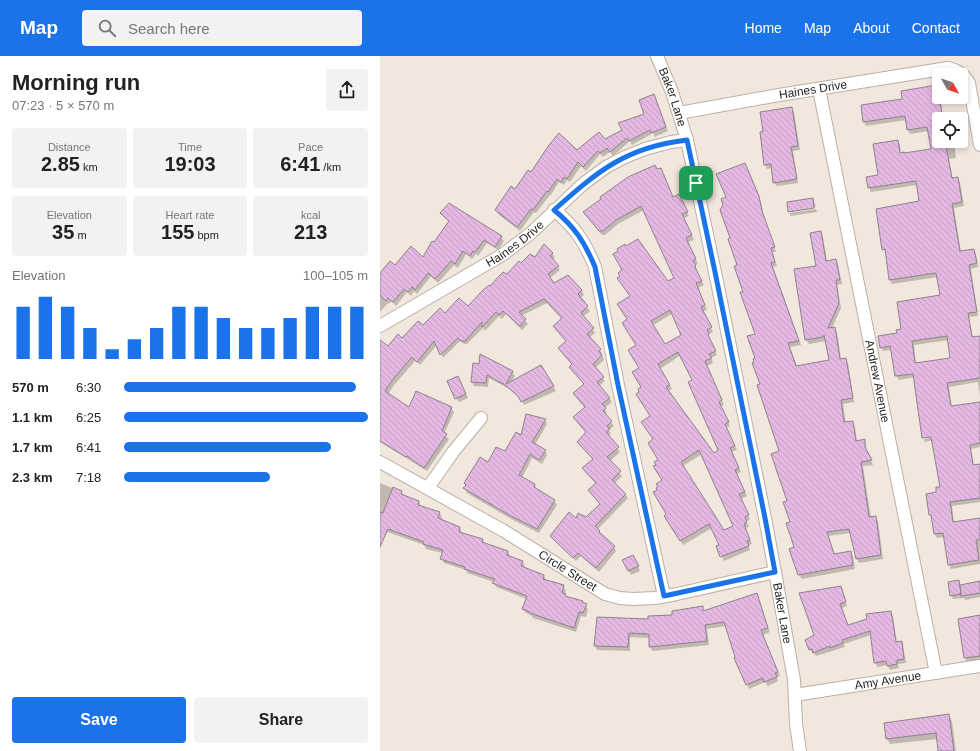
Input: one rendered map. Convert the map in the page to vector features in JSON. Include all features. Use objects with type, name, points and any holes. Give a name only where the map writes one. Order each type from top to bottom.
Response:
[{"type":"street","name":"Baker Lane","points":[[657,56],[679,113],[687,140],[715,272],[775,572],[795,694],[796,724],[800,751]]},
{"type":"street","name":"Haines Drive","points":[[679,113],[948,68],[960,72],[969,83],[980,145]]},
{"type":"street","name":"Andrew Avenue","points":[[819,89],[936,673]]},
{"type":"street","name":"Haines Drive","points":[[380,326],[502,255],[531,233],[583,184],[606,167],[624,157],[645,149],[671,142],[687,140]]},
{"type":"street","points":[[554,210],[567,221],[579,235],[588,250],[595,267],[618,385],[664,596]]},
{"type":"street","points":[[428,488],[453,452],[481,418]]},
{"type":"street","name":"Circle Street","points":[[380,462],[504,531],[605,594],[620,598],[633,599],[664,596],[775,572]]},
{"type":"street","name":"Amy Avenue","points":[[795,694],[980,666]]},
{"type":"building","points":[[932,86],[932,104],[940,104],[942,112],[932,112],[932,148],[946,148],[952,178],[958,177],[962,202],[952,204],[960,251],[974,249],[977,263],[969,265],[977,312],[968,313],[972,337],[980,336],[980,378],[947,383],[951,406],[980,402],[980,443],[970,445],[973,465],[980,464],[980,498],[950,502],[953,522],[980,518],[980,540],[976,540],[979,560],[948,565],[943,533],[934,534],[931,515],[929,515],[926,494],[936,492],[936,487],[940,487],[931,437],[922,438],[913,374],[895,376],[890,346],[880,348],[878,336],[897,333],[896,330],[901,329],[897,302],[940,295],[936,273],[889,280],[885,249],[882,250],[876,209],[919,201],[916,181],[868,188],[866,177],[878,175],[873,144],[898,140],[900,153],[931,149],[927,127],[907,130],[905,116],[863,122],[861,105],[902,99],[901,91]],"holes":[[[947,336],[950,358],[915,363],[912,341]]]},
{"type":"building","points":[[654,94],[666,127],[651,133],[650,130],[629,141],[627,138],[610,152],[607,148],[600,153],[598,151],[583,167],[578,162],[567,179],[564,177],[561,182],[557,179],[533,210],[531,209],[517,227],[495,210],[511,186],[515,189],[528,170],[531,172],[559,133],[577,150],[599,132],[605,139],[622,130],[618,123],[644,114],[639,100]]},
{"type":"building","points":[[792,107],[798,146],[791,147],[797,179],[773,183],[771,164],[764,165],[760,132],[763,131],[760,112]]},
{"type":"building","points":[[745,163],[759,196],[762,211],[775,247],[771,248],[775,262],[771,263],[799,341],[788,343],[796,366],[829,360],[824,335],[823,337],[805,340],[794,269],[816,266],[810,233],[821,231],[826,261],[836,259],[840,280],[836,280],[839,303],[828,328],[835,327],[840,359],[846,358],[853,398],[841,400],[844,422],[853,421],[856,441],[865,439],[865,447],[872,460],[861,462],[869,517],[876,516],[881,555],[856,559],[849,529],[827,532],[834,554],[851,551],[853,565],[798,575],[789,549],[794,547],[786,523],[790,522],[783,502],[787,501],[771,454],[779,451],[757,385],[760,384],[752,363],[754,362],[753,359],[755,358],[747,336],[755,334],[740,292],[743,292],[734,266],[737,265],[728,239],[730,238],[720,210],[723,205],[721,199],[726,197],[716,174]]},
{"type":"building","points":[[655,165],[657,169],[661,168],[673,197],[679,194],[688,212],[682,214],[692,235],[686,238],[696,259],[693,261],[702,281],[696,283],[705,305],[701,307],[712,327],[707,330],[708,335],[716,351],[709,354],[712,358],[705,361],[722,400],[719,402],[729,422],[725,424],[735,446],[730,448],[739,468],[735,470],[745,492],[739,494],[749,515],[745,517],[747,522],[744,524],[750,540],[747,541],[749,546],[720,557],[716,546],[719,545],[709,524],[680,541],[664,516],[666,514],[653,492],[657,490],[656,488],[658,487],[656,484],[662,480],[653,466],[656,465],[654,462],[658,460],[648,443],[653,439],[641,422],[650,416],[636,394],[639,392],[638,389],[641,387],[632,372],[639,368],[628,350],[636,345],[622,323],[627,319],[617,304],[630,296],[617,278],[620,276],[618,273],[622,270],[613,254],[618,251],[617,249],[625,244],[626,246],[638,239],[668,281],[674,278],[641,206],[616,220],[603,231],[599,231],[583,212],[601,199],[600,197],[628,177]],"holes":[[[670,310],[681,335],[665,344],[651,321]],[[678,352],[692,380],[688,382],[718,450],[714,453],[666,387],[670,385],[658,364]],[[699,450],[733,526],[724,530],[681,462]]]},
{"type":"building","points":[[813,198],[814,208],[788,212],[787,202]]},
{"type":"building","points":[[449,203],[502,236],[495,247],[484,240],[470,256],[463,251],[455,264],[451,261],[435,279],[428,273],[415,290],[412,287],[408,292],[404,289],[393,302],[388,298],[386,301],[380,295],[380,273],[390,261],[395,265],[411,246],[423,257],[432,241],[434,242],[449,221],[440,213]]},
{"type":"building","points":[[544,244],[553,253],[550,256],[559,266],[548,274],[554,283],[568,275],[582,290],[578,294],[588,306],[581,313],[594,328],[587,334],[601,349],[599,351],[602,355],[593,364],[604,377],[597,382],[610,398],[602,404],[606,408],[603,411],[612,421],[607,426],[610,429],[606,432],[619,447],[607,457],[621,471],[612,480],[626,494],[595,526],[600,531],[599,532],[615,546],[596,568],[578,553],[573,558],[550,536],[569,512],[576,518],[578,513],[586,517],[600,504],[588,490],[596,483],[582,468],[593,459],[577,442],[586,432],[573,417],[585,407],[573,393],[584,384],[569,367],[572,364],[558,348],[566,341],[553,326],[562,318],[544,299],[519,312],[526,319],[520,326],[503,311],[499,315],[496,312],[482,327],[482,322],[465,341],[461,341],[458,338],[440,355],[434,341],[417,362],[412,357],[393,379],[385,391],[409,407],[416,391],[452,407],[442,431],[447,434],[424,468],[407,456],[406,457],[380,441],[380,340],[388,346],[398,334],[402,338],[418,321],[423,325],[440,308],[445,313],[459,298],[468,306],[503,272],[507,274],[519,261],[521,263],[530,254],[535,257]]},
{"type":"building","points":[[480,354],[513,371],[506,384],[541,365],[554,386],[521,402],[518,396],[505,385],[487,375],[486,383],[471,382],[473,363],[479,364]]},
{"type":"building","points":[[458,376],[466,394],[455,399],[447,381]]},
{"type":"building","points":[[526,414],[546,419],[532,442],[546,450],[539,460],[530,454],[519,475],[535,484],[534,487],[555,500],[537,529],[509,515],[463,488],[466,485],[464,483],[480,457],[488,462],[496,447],[505,451],[516,432],[521,435]]},
{"type":"building","points":[[393,487],[402,491],[401,494],[419,501],[418,505],[440,512],[438,518],[460,527],[459,532],[483,539],[482,542],[508,551],[507,555],[523,561],[521,566],[544,575],[543,579],[564,585],[562,593],[566,594],[565,596],[583,601],[582,602],[587,604],[583,613],[579,612],[574,628],[522,609],[527,596],[492,583],[495,579],[440,559],[443,550],[423,544],[424,542],[388,529],[380,547],[380,512],[383,513]]},
{"type":"building","points":[[633,555],[639,566],[628,571],[622,560]]},
{"type":"building","points":[[959,580],[961,594],[950,596],[948,582]]},
{"type":"building","points":[[980,581],[980,593],[961,596],[960,585]]},
{"type":"building","points":[[841,586],[846,602],[840,604],[848,625],[867,619],[866,614],[891,611],[896,642],[902,641],[904,659],[897,660],[897,664],[887,666],[886,661],[874,663],[870,631],[842,640],[843,643],[830,648],[830,646],[813,653],[812,649],[809,650],[805,640],[814,635],[799,593]]},
{"type":"building","points":[[757,593],[768,628],[761,630],[778,672],[775,673],[777,677],[764,682],[763,678],[746,685],[734,658],[735,657],[724,622],[705,625],[707,641],[649,647],[649,634],[629,633],[628,647],[594,646],[597,617],[648,619],[648,616],[672,615],[672,611],[703,606],[703,611]]},
{"type":"building","points":[[980,615],[980,656],[964,658],[958,619]]},
{"type":"building","points":[[949,714],[954,751],[938,751],[936,733],[886,739],[884,723]]},
{"type":"route","points":[[687,140],[696,183],[775,572],[664,596],[618,385],[595,267],[588,250],[579,235],[567,221],[554,210],[583,184],[606,167],[624,157],[645,149],[671,142],[687,140]]}]
